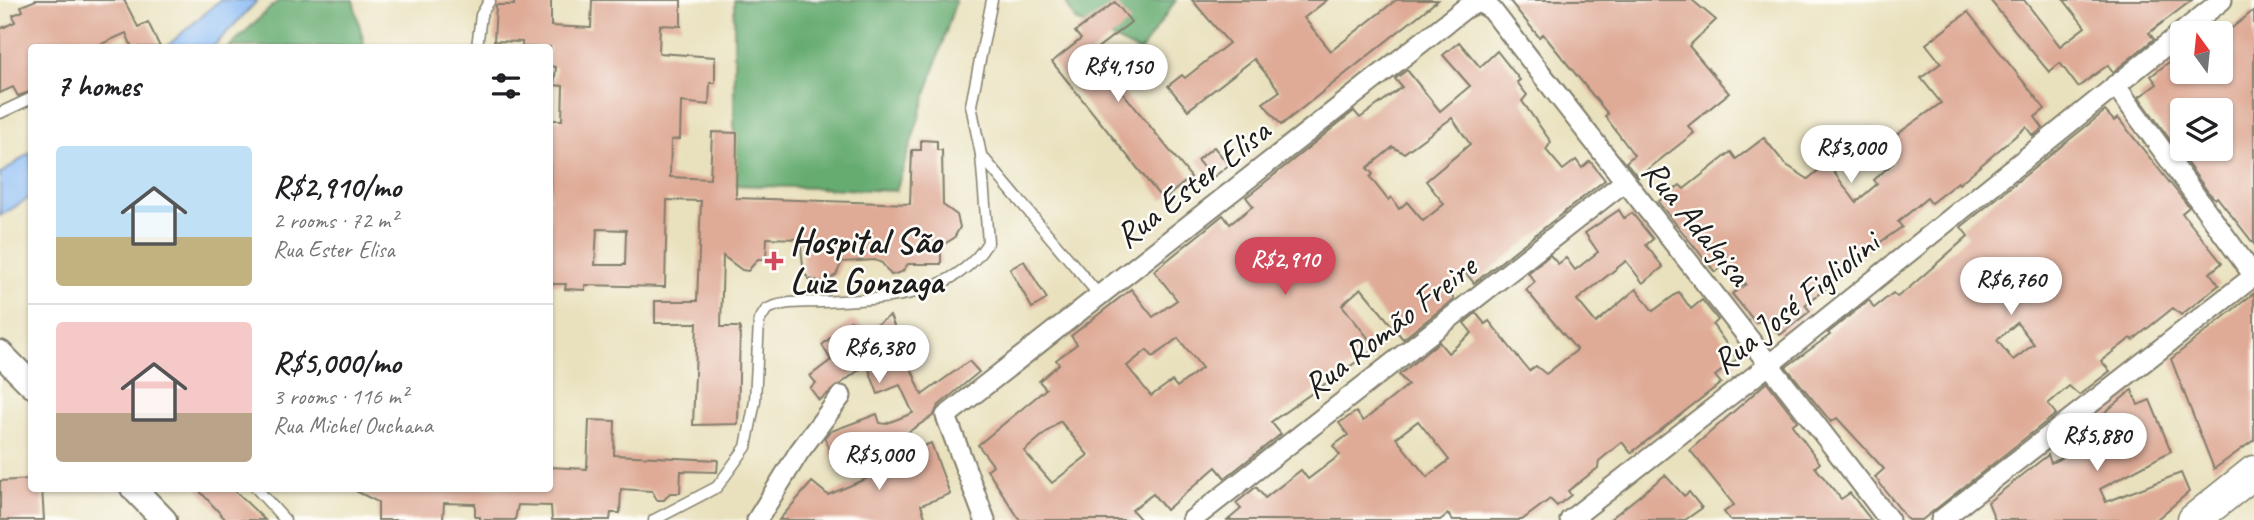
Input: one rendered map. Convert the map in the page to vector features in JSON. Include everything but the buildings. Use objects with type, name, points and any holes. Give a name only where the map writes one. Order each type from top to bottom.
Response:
[{"type":"main road","points":[[2194,520],[2254,472]]},
{"type":"street","name":"Rua José Figliolini","points":[[1570,520],[1770,364],[2222,0]]},
{"type":"street","name":"Rua Adalgisa","points":[[1479,2],[1492,10],[1889,520]]},
{"type":"street","name":"Rua Ester Elisa","points":[[985,520],[946,416],[1464,9],[1479,2]]},
{"type":"street","points":[[1941,520],[2254,276],[2115,85]]},
{"type":"street","name":"Rua Romão Freire","points":[[1192,520],[1624,182]]},
{"type":"street","points":[[0,353],[28,381]]},
{"type":"street","points":[[757,520],[799,452],[841,396]]},
{"type":"street","points":[[137,492],[164,520]]},
{"type":"lane","points":[[477,44],[481,15],[490,0]]},
{"type":"lane","points":[[654,520],[717,487],[746,447],[755,401],[759,321],[766,310],[789,304],[875,299],[918,292],[956,276],[976,259],[988,242],[981,155],[971,105],[992,0]]},
{"type":"lane","points":[[0,113],[28,100]]},
{"type":"lane","points":[[981,155],[1099,295]]},
{"type":"lane","points":[[260,492],[285,520]]},
{"type":"green space","points":[[279,0],[353,0],[364,44],[232,44]]},
{"type":"green space","points":[[734,0],[956,0],[896,191],[734,185]]},
{"type":"green space","points":[[1065,0],[1176,0],[1140,52],[1075,20]]},
{"type":"water","points":[[220,0],[258,0],[216,44],[169,44]]},
{"type":"water","points":[[28,154],[28,199],[0,216],[0,174]]},
{"type":"place","name":"Hospital São Luiz Gonzaga","points":[[774,261]]}]
